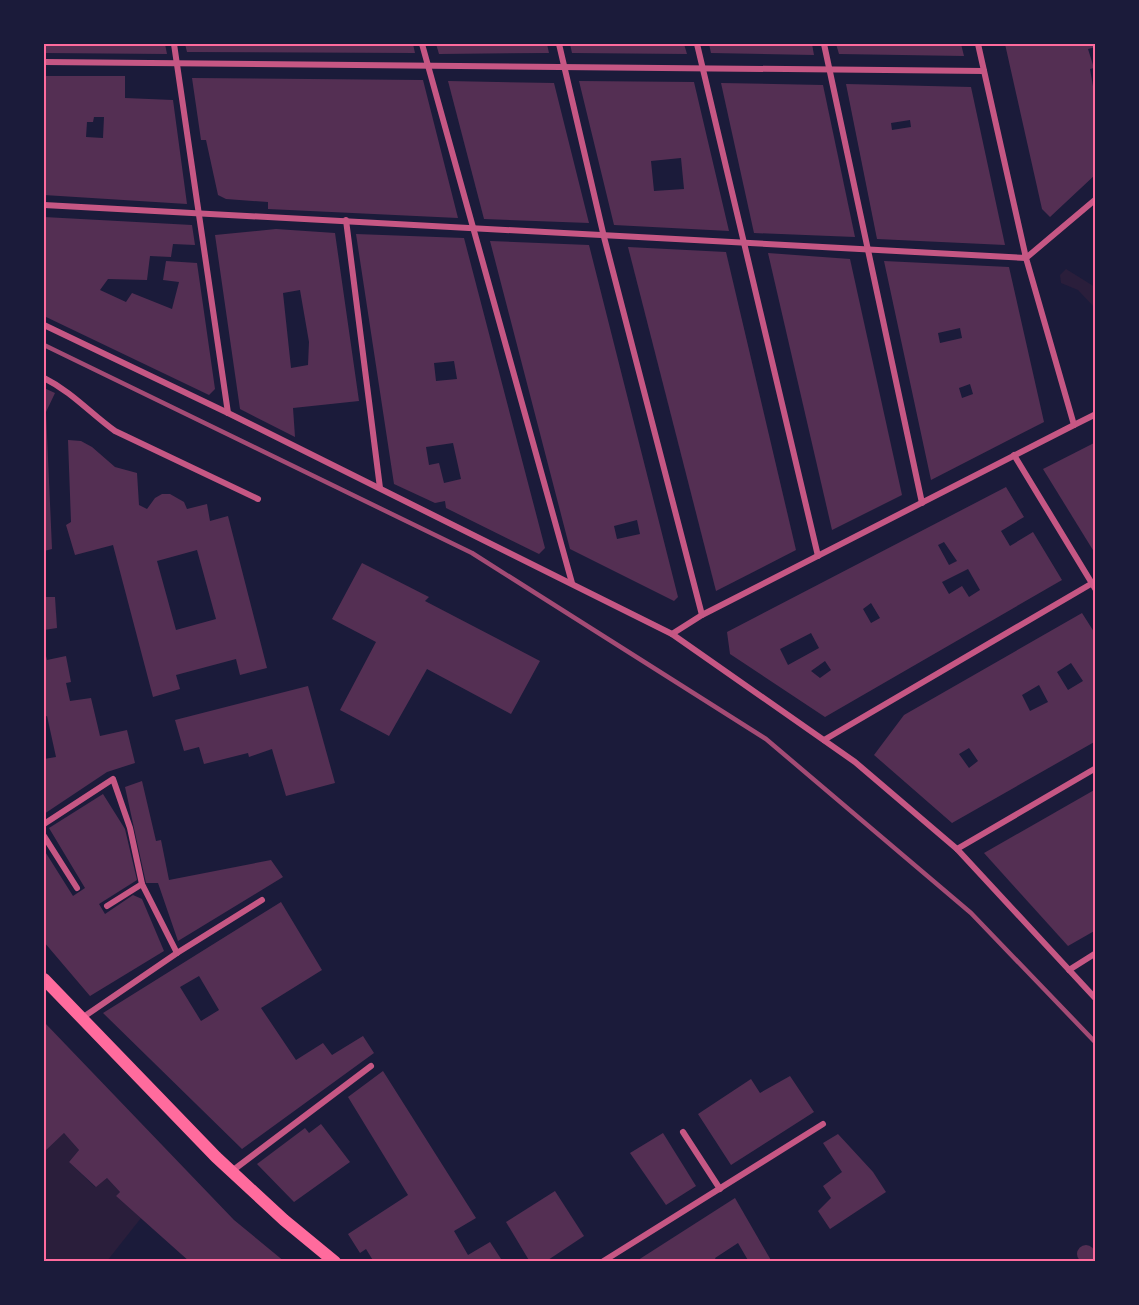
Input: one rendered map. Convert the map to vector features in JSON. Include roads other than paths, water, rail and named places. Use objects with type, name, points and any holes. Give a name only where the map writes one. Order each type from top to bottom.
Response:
[{"type":"main road","points":[[44,979],[232,1171],[284,1220],[335,1262]]},
{"type":"street","points":[[174,44],[228,413]]},
{"type":"street","points":[[422,44],[572,583]]},
{"type":"street","points":[[559,44],[604,237],[702,615]]},
{"type":"street","points":[[697,44],[818,556]]},
{"type":"street","points":[[824,44],[922,502]]},
{"type":"street","points":[[978,44],[1026,258],[1074,424]]},
{"type":"street","points":[[44,62],[984,71]]},
{"type":"street","points":[[44,205],[1026,258],[1095,199]]},
{"type":"street","points":[[346,220],[380,488]]},
{"type":"street","points":[[44,325],[228,413],[672,634],[855,762],[957,849],[1095,999]]},
{"type":"street","points":[[44,378],[84,404],[96,418],[115,431],[258,499]]},
{"type":"street","points":[[672,634],[702,615],[1095,414]]},
{"type":"street","points":[[1014,456],[1093,583],[1095,591]]},
{"type":"street","points":[[824,740],[1093,583]]},
{"type":"street","points":[[957,849],[1095,768]]},
{"type":"street","points":[[44,824],[113,779],[130,828],[142,884],[177,953]]},
{"type":"street","points":[[44,836],[77,888]]},
{"type":"street","points":[[107,906],[142,884]]},
{"type":"street","points":[[82,1018],[177,953],[262,900]]},
{"type":"street","points":[[1069,970],[1095,953]]},
{"type":"street","points":[[232,1171],[371,1066]]},
{"type":"street","points":[[602,1262],[824,1124]]},
{"type":"street","points":[[683,1132],[720,1189]]},
{"type":"railway","points":[[44,345],[472,553],[766,739],[971,913],[1096,1043]]}]
